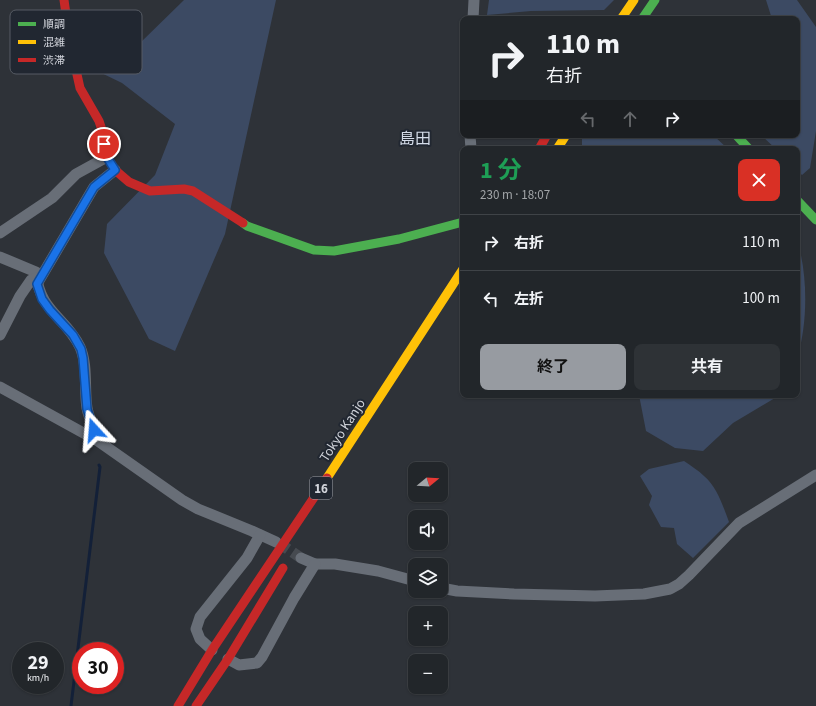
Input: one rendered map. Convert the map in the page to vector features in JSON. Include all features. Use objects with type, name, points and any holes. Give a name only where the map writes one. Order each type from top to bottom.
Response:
[{"type":"main road","points":[[64,0],[65,10]]},
{"type":"main road","points":[[624,16],[634,0]]},
{"type":"main road","points":[[644,16],[655,0]]},
{"type":"main road","points":[[77,74],[80,88],[99,121],[103,134],[105,154],[115,170],[129,182],[150,191],[184,189],[193,191],[247,226],[314,250],[334,251],[399,239],[460,223]]},
{"type":"main road","points":[[739,138],[746,146]]},
{"type":"main road","points":[[800,203],[816,220]]},
{"type":"main road","name":"Tokyo Kanjo","points":[[178,706],[212,650],[419,342],[460,274]]},
{"type":"main road","points":[[196,706],[228,659],[286,563]]},
{"type":"street","points":[[473,16],[474,0]]},
{"type":"street","points":[[0,233],[52,198],[76,174],[107,157]]},
{"type":"street","points":[[37,281],[94,187],[115,170]]},
{"type":"street","points":[[0,257],[36,272],[42,299],[73,335],[81,349],[87,409],[98,441]]},
{"type":"street","points":[[0,335],[20,296],[31,280],[37,281]]},
{"type":"street","points":[[0,387],[98,441],[182,500],[198,509],[276,542]]},
{"type":"street","points":[[448,589],[514,594],[589,596],[633,595],[670,589],[679,584],[689,575],[739,523],[816,475]]},
{"type":"street","points":[[212,650],[200,639],[196,629],[200,617],[247,558],[260,535]]},
{"type":"street","points":[[301,558],[315,564],[335,564],[378,571],[408,579]]},
{"type":"street","points":[[228,659],[239,665],[257,663],[262,657],[294,598],[315,564]]},
{"type":"shaded area","points":[[184,0],[276,0],[225,234],[175,351],[149,339],[104,253],[107,224],[155,175],[175,124],[122,83],[103,74],[142,74],[142,41]]},
{"type":"shaded area","points":[[489,0],[614,0],[604,10],[531,11],[487,15]]},
{"type":"shaded area","points":[[766,0],[797,0],[816,27],[816,131],[810,168],[802,175],[800,173],[800,146],[773,146],[764,138],[800,138],[800,16],[771,16]]},
{"type":"shaded area","points":[[582,138],[716,138],[725,146],[582,146]]},
{"type":"shaded area","points":[[800,250],[805,283],[805,315],[800,348]]},
{"type":"shaded area","points":[[640,398],[775,398],[733,423],[703,451],[675,448],[646,431]]},
{"type":"shaded area","points":[[684,461],[709,480],[719,497],[729,522],[693,558],[677,544],[674,528],[661,527],[649,505],[652,496],[640,476],[649,469]]},
{"type":"waterway","points":[[71,706],[100,467],[99,465]]},
{"type":"tunnel","points":[[279,543],[301,558]]},
{"type":"traffic: fast","points":[[644,16],[655,0]]},
{"type":"traffic: fast","points":[[739,138],[746,146]]},
{"type":"traffic: fast","points":[[800,203],[816,220]]},
{"type":"traffic: fast","points":[[243,223],[247,226],[314,250],[334,251],[399,239],[460,223]]},
{"type":"traffic: slow","points":[[623,16],[634,0]]},
{"type":"traffic: slow","points":[[559,146],[564,138]]},
{"type":"traffic: slow","points":[[327,478],[460,274]]},
{"type":"traffic: jam","points":[[64,0],[65,10]]},
{"type":"traffic: jam","points":[[77,74],[80,88],[99,121],[103,133],[105,154],[115,170],[129,182],[150,191],[184,189],[193,191],[243,223]]},
{"type":"traffic: jam","points":[[541,146],[545,138]]},
{"type":"traffic: jam","points":[[178,706],[212,650],[327,478]]},
{"type":"traffic: jam","points":[[196,706],[228,659],[283,568]]},
{"type":"district","name":"島田","points":[[415,138]]},
{"type":"route","points":[[94,430],[87,409],[81,349],[73,335],[42,299],[37,284],[94,187],[115,170],[105,154],[104,144]]}]
